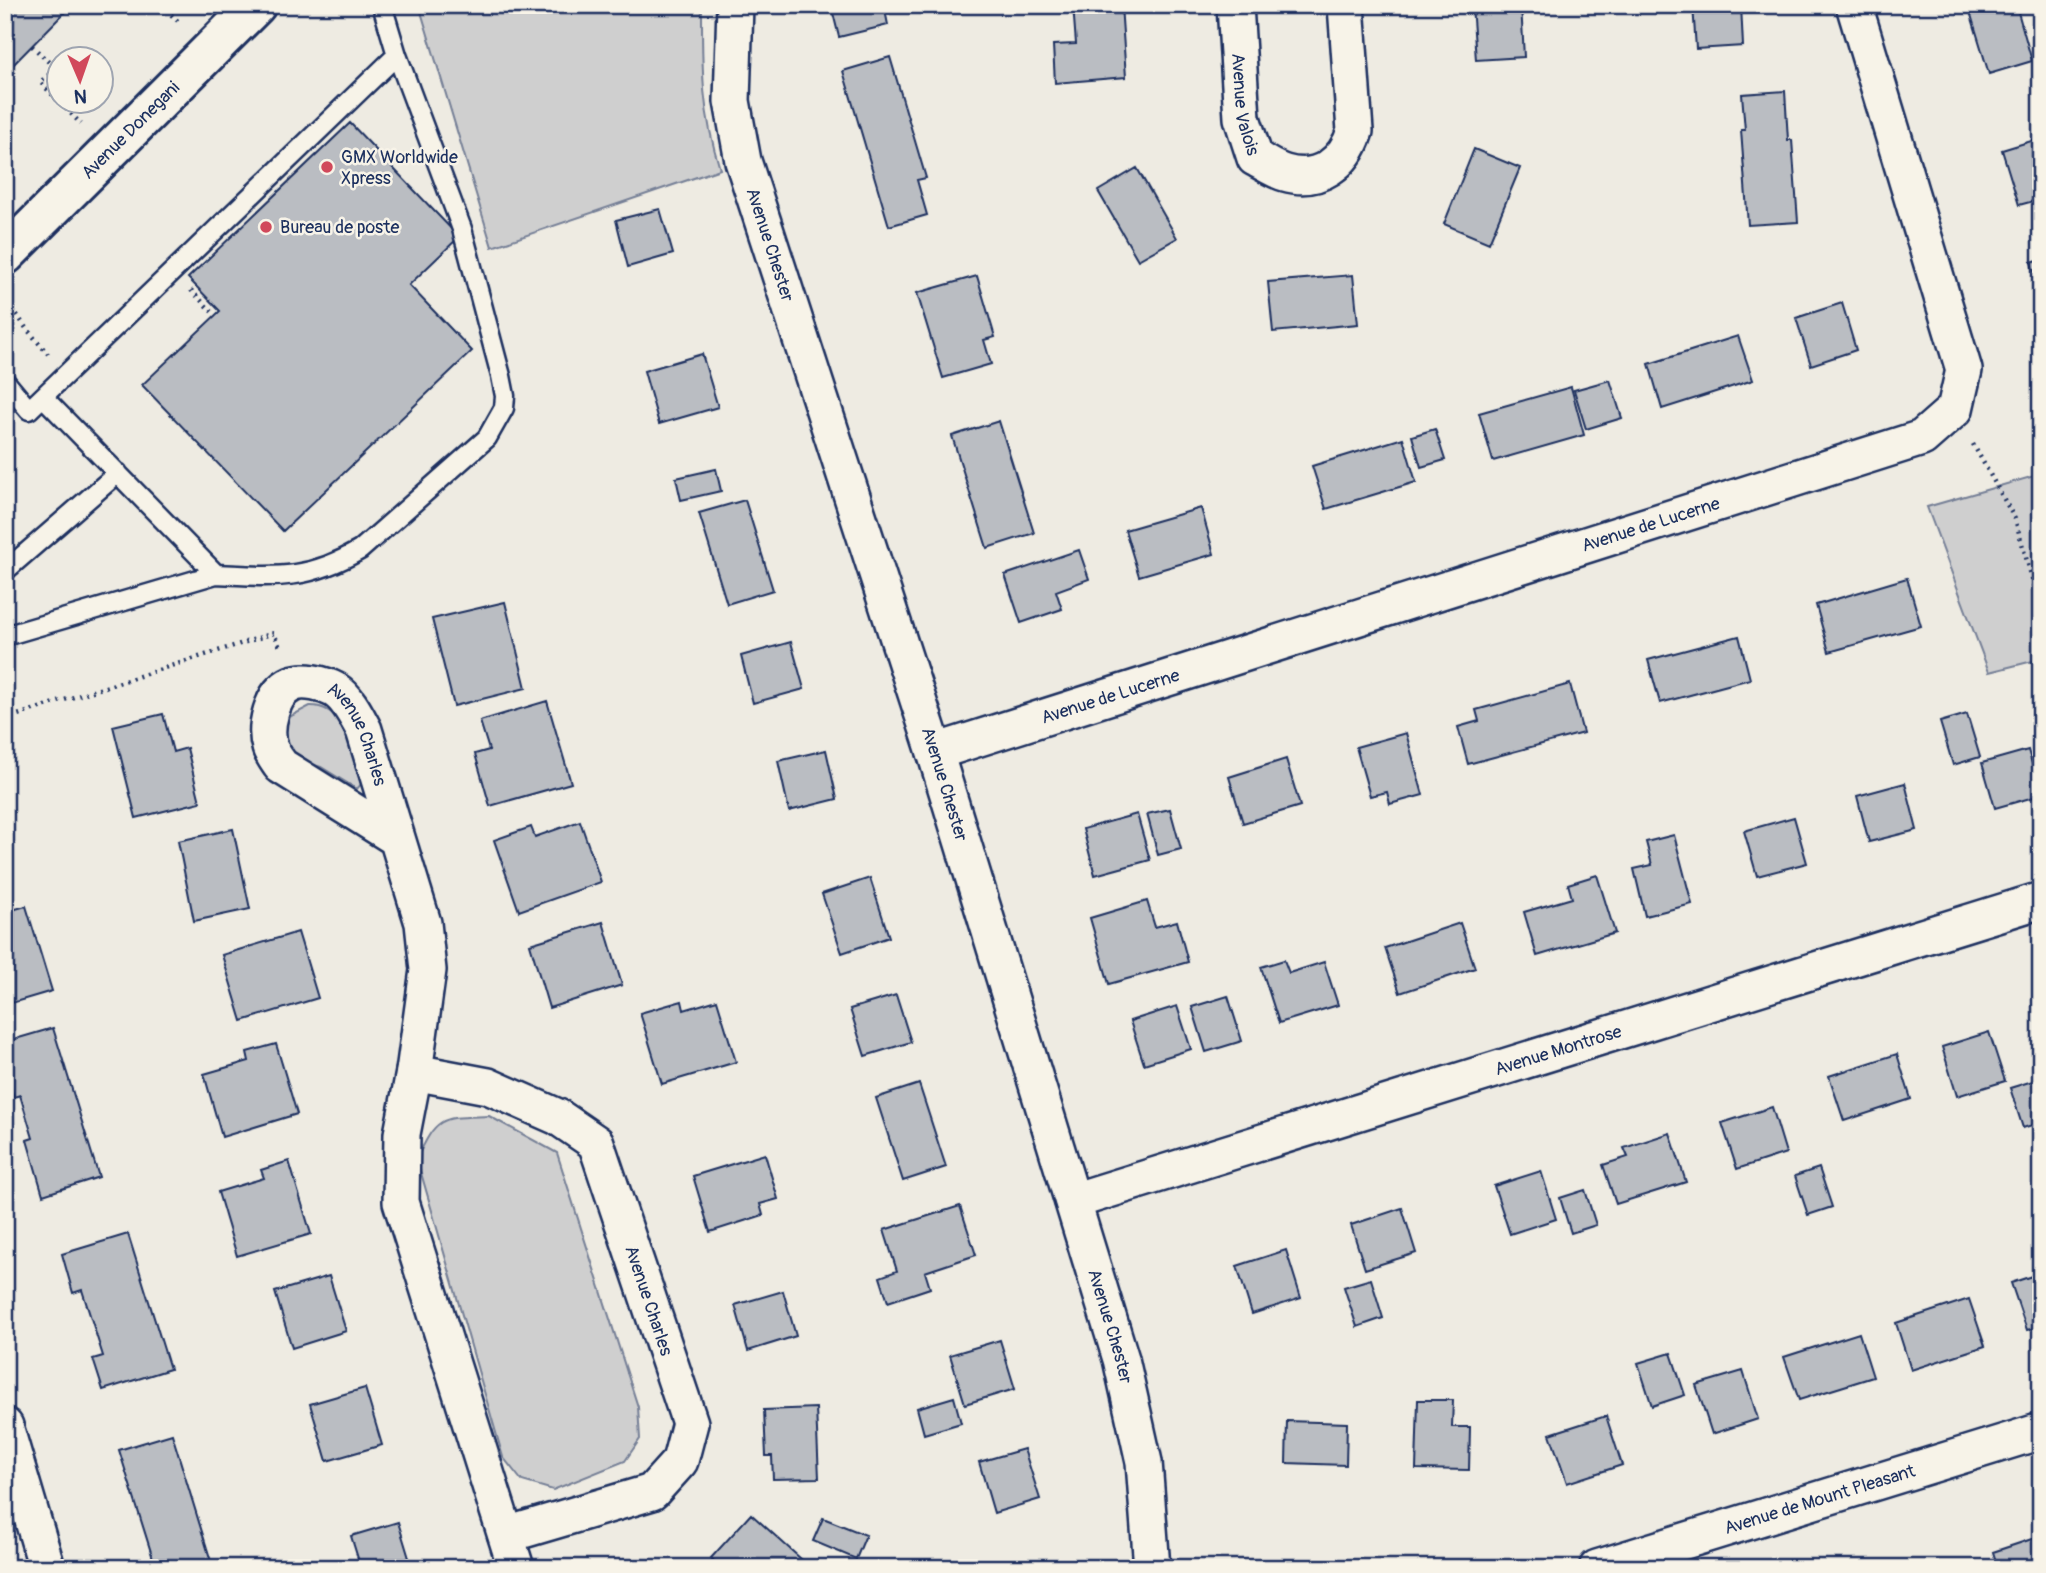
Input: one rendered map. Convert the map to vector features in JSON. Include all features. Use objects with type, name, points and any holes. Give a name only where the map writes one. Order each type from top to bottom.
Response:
[{"type":"main road","name":"Avenue Donegani","points":[[5,255],[256,5]]},
{"type":"street","name":"Avenue Chester","points":[[735,5],[732,102],[743,162],[935,752],[1121,1359],[1144,1462],[1152,1568]]},
{"type":"street","name":"Avenue Valois","points":[[1235,5],[1242,118],[1255,158],[1283,173],[1305,177],[1337,163],[1351,145],[1355,131],[1346,5]]},
{"type":"street","name":"Avenue de Lucerne","points":[[935,752],[1922,438],[1955,409],[1964,370],[1854,5]]},
{"type":"street","name":"Avenue Charles","points":[[396,838],[423,923],[429,970],[402,1134],[401,1202],[511,1552],[652,1492],[680,1461],[690,1423],[596,1143],[558,1117],[488,1086],[414,1072]]},
{"type":"street","name":"Avenue Montrose","points":[[1073,1200],[2041,900]]},
{"type":"street","points":[[5,1426],[47,1568]]},
{"type":"street","name":"Avenue de Mount Pleasant","points":[[1597,1568],[2041,1431]]},
{"type":"lane","points":[[5,636],[216,574],[290,576],[321,570],[351,555],[487,438],[504,408],[505,396],[501,376],[462,229],[397,55],[382,5]]},
{"type":"lane","points":[[5,381],[29,410],[397,55]]},
{"type":"lane","points":[[43,397],[216,574]]},
{"type":"lane","points":[[5,571],[117,473]]},
{"type":"path","points":[[162,5],[184,28]]},
{"type":"path","points":[[32,46],[55,69],[40,82],[84,127]]},
{"type":"path","points":[[188,287],[215,315]]},
{"type":"path","points":[[5,297],[48,355],[58,346]]},
{"type":"path","points":[[1968,434],[2015,519],[2041,610]]},
{"type":"path","points":[[5,719],[274,633],[282,654]]},
{"type":"shaded area","points":[[419,5],[702,5],[706,107],[720,169],[492,247]]},
{"type":"shaded area","points":[[2041,474],[2041,659],[1989,672],[1927,507]]},
{"type":"shaded area","points":[[310,706],[323,708],[333,714],[340,723],[351,747],[361,784],[357,789],[321,767],[290,756],[285,731],[287,722],[291,716]]},
{"type":"shaded area","points":[[489,1116],[557,1153],[638,1407],[640,1439],[625,1461],[553,1490],[522,1481],[503,1457],[417,1159],[430,1134],[443,1121]]},
{"type":"building","points":[[5,5],[72,5],[5,73]]},
{"type":"building","points":[[831,5],[884,5],[888,25],[839,37]]},
{"type":"building","points":[[1073,5],[1121,5],[1126,77],[1055,83],[1053,45],[1076,44]]},
{"type":"building","points":[[1472,5],[1521,5],[1524,57],[1476,60]]},
{"type":"building","points":[[1693,5],[1741,5],[1743,46],[1696,49]]},
{"type":"building","points":[[1968,5],[2016,5],[2032,61],[1989,74]]},
{"type":"building","points":[[890,57],[926,178],[917,180],[927,215],[889,226],[843,71]]},
{"type":"building","points":[[1785,91],[1788,140],[1792,140],[1798,222],[1748,225],[1741,130],[1745,130],[1742,94]]},
{"type":"building","points":[[350,123],[459,237],[409,285],[472,351],[283,531],[142,385],[220,311],[188,278]]},
{"type":"building","points":[[2041,138],[2041,199],[2019,205],[2002,150]]},
{"type":"building","points":[[1474,149],[1520,168],[1489,243],[1444,224]]},
{"type":"building","points":[[1137,168],[1177,238],[1138,260],[1098,191]]},
{"type":"building","points":[[660,209],[673,254],[628,267],[616,220]]},
{"type":"building","points":[[2041,259],[2041,300],[2031,262]]},
{"type":"building","points":[[1353,275],[1358,324],[1273,332],[1268,282]]},
{"type":"building","points":[[977,276],[995,337],[984,340],[991,364],[943,378],[917,293]]},
{"type":"building","points":[[1842,303],[1856,350],[1811,365],[1796,318]]},
{"type":"building","points":[[1738,336],[1753,380],[1662,409],[1649,364]]},
{"type":"building","points":[[702,354],[718,407],[659,424],[644,371]]},
{"type":"building","points":[[1610,380],[1622,418],[1586,429],[1574,390]]},
{"type":"building","points":[[1571,387],[1584,435],[1493,461],[1479,413]]},
{"type":"building","points":[[999,421],[1034,533],[987,548],[952,436]]},
{"type":"building","points":[[1435,429],[1445,460],[1421,467],[1412,436]]},
{"type":"building","points":[[1403,438],[1416,482],[1326,509],[1312,466]]},
{"type":"building","points":[[716,469],[721,491],[681,500],[676,478]]},
{"type":"building","points":[[745,500],[773,590],[727,604],[699,513]]},
{"type":"building","points":[[1201,508],[1214,554],[1139,576],[1125,530]]},
{"type":"building","points":[[1079,550],[1089,579],[1056,591],[1062,609],[1021,623],[1005,575]]},
{"type":"building","points":[[1907,578],[1921,626],[1829,652],[1816,605]]},
{"type":"building","points":[[505,602],[526,688],[454,706],[432,619]]},
{"type":"building","points":[[1739,636],[1750,679],[1660,703],[1648,660]]},
{"type":"building","points":[[791,642],[804,689],[753,703],[741,656]]},
{"type":"building","points":[[1570,684],[1583,733],[1468,764],[1458,727],[1479,721],[1476,710]]},
{"type":"building","points":[[547,701],[571,783],[490,806],[475,754],[489,750],[480,721]]},
{"type":"building","points":[[163,714],[173,752],[187,748],[200,802],[136,818],[113,726]]},
{"type":"building","points":[[1967,714],[1980,757],[1953,765],[1940,722]]},
{"type":"building","points":[[1406,733],[1423,795],[1390,804],[1387,792],[1370,796],[1356,747]]},
{"type":"building","points":[[826,750],[837,799],[789,811],[778,761]]},
{"type":"building","points":[[2028,750],[2041,795],[1995,808],[1982,763]]},
{"type":"building","points":[[1286,759],[1300,806],[1243,823],[1229,777]]},
{"type":"building","points":[[1905,783],[1917,830],[1869,842],[1857,796]]},
{"type":"building","points":[[1170,809],[1181,849],[1158,855],[1147,814]]},
{"type":"building","points":[[1137,814],[1150,860],[1095,875],[1083,829]]},
{"type":"building","points":[[1794,817],[1807,863],[1757,876],[1744,831]]},
{"type":"building","points":[[580,821],[601,882],[519,911],[494,840],[531,827],[535,837]]},
{"type":"building","points":[[233,829],[250,909],[194,921],[178,841]]},
{"type":"building","points":[[1674,835],[1692,904],[1645,916],[1634,869],[1652,865],[1646,842]]},
{"type":"building","points":[[1597,875],[1615,933],[1537,956],[1524,912],[1572,898],[1568,884]]},
{"type":"building","points":[[870,878],[889,937],[842,953],[822,894]]},
{"type":"building","points":[[1147,901],[1155,927],[1177,921],[1188,962],[1109,984],[1090,918]]},
{"type":"building","points":[[26,906],[52,991],[5,1005],[5,912]]},
{"type":"building","points":[[603,922],[622,985],[549,1008],[530,944]]},
{"type":"building","points":[[1460,923],[1475,968],[1400,993],[1385,948]]},
{"type":"building","points":[[298,932],[318,998],[242,1021],[222,955]]},
{"type":"building","points":[[1284,960],[1289,973],[1324,962],[1338,1005],[1279,1023],[1261,967]]},
{"type":"building","points":[[896,995],[911,1042],[865,1056],[850,1009]]},
{"type":"building","points":[[1228,996],[1242,1041],[1206,1052],[1192,1007]]},
{"type":"building","points":[[717,1000],[736,1062],[662,1084],[640,1013],[682,1001],[684,1010]]},
{"type":"building","points":[[1177,1006],[1191,1049],[1144,1064],[1130,1021]]},
{"type":"building","points":[[53,1028],[99,1177],[43,1195],[27,1140],[33,1138],[20,1095],[14,1097],[5,1069],[5,1042]]},
{"type":"building","points":[[1989,1032],[2005,1081],[1957,1096],[1942,1047]]},
{"type":"building","points":[[276,1044],[297,1114],[222,1137],[204,1074],[249,1061],[247,1052]]},
{"type":"building","points":[[1897,1054],[1911,1099],[1844,1121],[1829,1076]]},
{"type":"building","points":[[2039,1079],[2041,1122],[2023,1128],[2010,1088]]},
{"type":"building","points":[[919,1084],[946,1167],[903,1181],[876,1098]]},
{"type":"building","points":[[1772,1107],[1786,1153],[1737,1169],[1722,1123]]},
{"type":"building","points":[[1670,1133],[1686,1182],[1616,1204],[1603,1165],[1628,1157],[1624,1148]]},
{"type":"building","points":[[765,1154],[778,1199],[760,1204],[763,1215],[710,1232],[693,1176]]},
{"type":"building","points":[[289,1161],[311,1234],[237,1256],[218,1192],[264,1178],[261,1170]]},
{"type":"building","points":[[1819,1168],[1832,1207],[1808,1215],[1795,1176]]},
{"type":"building","points":[[1541,1171],[1556,1219],[1510,1234],[1494,1186]]},
{"type":"building","points":[[1585,1190],[1596,1225],[1571,1233],[1560,1198]]},
{"type":"building","points":[[960,1206],[976,1255],[925,1272],[930,1288],[888,1302],[880,1277],[897,1271],[884,1230]]},
{"type":"building","points":[[1402,1208],[1416,1253],[1365,1269],[1351,1225]]},
{"type":"building","points":[[128,1234],[170,1369],[103,1390],[93,1359],[103,1356],[82,1290],[73,1293],[62,1254]]},
{"type":"building","points":[[1286,1250],[1301,1298],[1252,1314],[1237,1266]]},
{"type":"building","points":[[2041,1273],[2041,1326],[2027,1330],[2011,1283]]},
{"type":"building","points":[[329,1276],[346,1331],[292,1348],[275,1292]]},
{"type":"building","points":[[1371,1279],[1383,1318],[1357,1327],[1344,1287]]},
{"type":"building","points":[[783,1291],[796,1336],[748,1351],[735,1305]]},
{"type":"building","points":[[1969,1299],[1985,1346],[1911,1370],[1896,1323]]},
{"type":"building","points":[[1859,1333],[1873,1377],[1799,1400],[1784,1357]]},
{"type":"building","points":[[1000,1340],[1015,1389],[965,1404],[950,1355]]},
{"type":"building","points":[[1671,1353],[1685,1395],[1652,1406],[1638,1363]]},
{"type":"building","points":[[1743,1371],[1758,1419],[1712,1434],[1696,1385]]},
{"type":"building","points":[[365,1388],[382,1445],[327,1461],[310,1404]]},
{"type":"building","points":[[954,1397],[961,1423],[924,1434],[917,1408]]},
{"type":"building","points":[[1418,1400],[1453,1400],[1452,1427],[1470,1427],[1469,1470],[1416,1469]]},
{"type":"building","points":[[816,1408],[819,1478],[773,1479],[772,1456],[766,1456],[764,1410]]},
{"type":"building","points":[[1606,1416],[1622,1465],[1567,1483],[1550,1434]]},
{"type":"building","points":[[1287,1421],[1347,1423],[1346,1465],[1286,1463]]},
{"type":"building","points":[[172,1434],[213,1568],[156,1568],[119,1450]]},
{"type":"building","points":[[1024,1449],[1040,1499],[994,1513],[979,1462]]},
{"type":"building","points":[[751,1514],[811,1568],[721,1568],[711,1558]]},
{"type":"building","points":[[823,1518],[866,1535],[856,1559],[813,1541]]},
{"type":"building","points":[[398,1522],[412,1568],[361,1568],[351,1536]]},
{"type":"building","points":[[2041,1536],[2041,1568],[1998,1568],[1993,1552]]},
{"type":"place","name":"GMX Worldwide Xpress","points":[[327,167]]},
{"type":"place","name":"Bureau de poste","points":[[266,227]]}]
